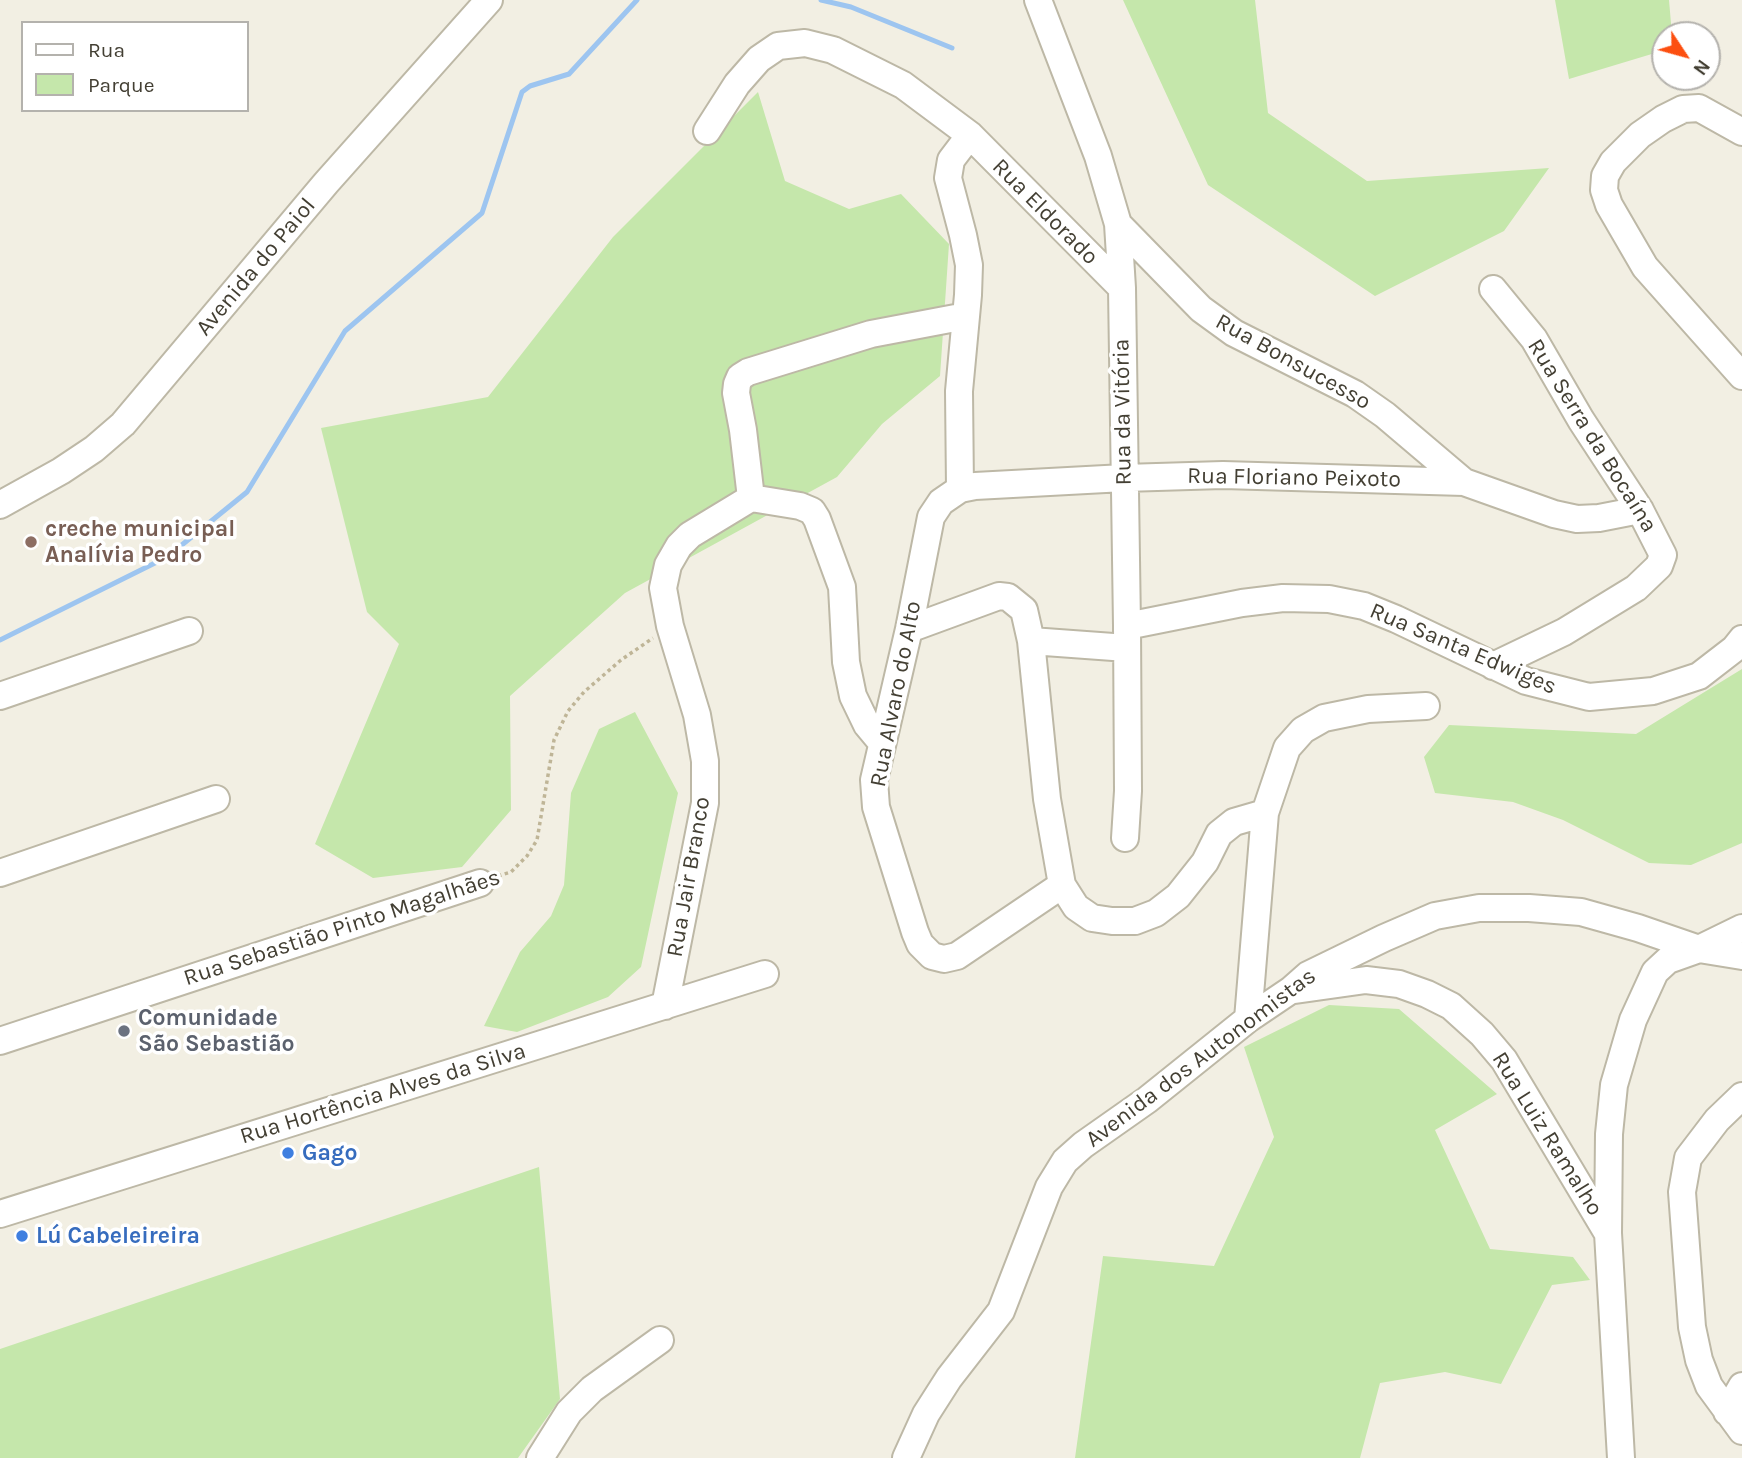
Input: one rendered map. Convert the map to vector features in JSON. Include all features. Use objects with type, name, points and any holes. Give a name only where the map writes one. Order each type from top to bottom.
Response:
[{"type":"street","name":"Avenida do Paiol","points":[[0,503],[61,471],[94,449],[123,424],[326,183],[489,0]]},
{"type":"street","name":"Rua da Vitória","points":[[1038,0],[1098,156],[1118,224],[1122,288],[1127,637],[1128,791],[1125,838]]},
{"type":"street","name":"Rua Eldorado","points":[[706,131],[737,84],[759,59],[778,46],[805,43],[833,50],[904,85],[970,135],[1122,288]]},
{"type":"street","points":[[1742,132],[1699,108],[1683,109],[1640,135],[1613,162],[1605,176],[1604,190],[1609,205],[1645,267],[1742,376]]},
{"type":"street","points":[[970,135],[951,160],[948,178],[969,265],[959,391],[960,489],[1124,478]]},
{"type":"street","name":"Rua Bonsucesso","points":[[1118,224],[1200,309],[1234,333],[1355,394],[1385,415],[1464,482],[1577,519],[1600,518],[1640,510]]},
{"type":"street","name":"Rua Serra da Bocaína","points":[[1493,289],[1534,339],[1581,420],[1640,510],[1663,555],[1659,566],[1636,588],[1564,632],[1493,666]]},
{"type":"street","points":[[882,743],[867,725],[853,696],[846,662],[842,587],[817,519],[808,508],[751,498],[736,393],[740,377],[748,372],[871,334],[966,316]]},
{"type":"street","name":"Rua Floriano Peixoto","points":[[1124,478],[1223,475],[1464,482]]},
{"type":"street","name":"Rua Alvaro do Alto","points":[[960,489],[942,502],[932,517],[874,780],[876,807],[915,932],[920,944],[932,956],[944,959],[957,956],[1062,885]]},
{"type":"street","name":"Rua Jair Branco","points":[[665,1006],[705,803],[705,761],[697,715],[670,626],[663,588],[668,565],[679,546],[691,535],[751,498]]},
{"type":"street","points":[[909,629],[999,596],[1008,597],[1024,610],[1031,641],[1047,799],[1062,885],[1076,907],[1092,918],[1135,921],[1156,913],[1178,897],[1205,862],[1219,834],[1234,822],[1265,813]]},
{"type":"street","name":"Rua Santa Edwiges","points":[[1031,641],[1127,637],[1242,603],[1283,598],[1329,599],[1364,606],[1526,681],[1589,697],[1643,693],[1699,676],[1734,649],[1742,639]]},
{"type":"street","points":[[0,696],[189,631]]},
{"type":"street","points":[[1248,1019],[1265,813],[1287,748],[1303,730],[1324,718],[1368,709],[1426,706]]},
{"type":"street","points":[[0,873],[216,799]]},
{"type":"street","name":"Rua Sebastião Pinto Magalhães","points":[[0,1041],[480,883]]},
{"type":"street","name":"Avenida dos Autonomistas","points":[[906,1458],[926,1414],[949,1378],[1001,1311],[1049,1187],[1065,1161],[1308,975],[1384,937],[1435,916],[1479,908],[1581,912],[1699,948],[1742,957]]},
{"type":"street","points":[[1699,948],[1742,928]]},
{"type":"street","name":"Rua Luiz Ramalho","points":[[1621,1458],[1608,1233],[1609,1134],[1614,1085],[1630,1029],[1655,972],[1668,960],[1699,948]]},
{"type":"street","name":"Rua Hortência Alves da Silva","points":[[0,1214],[765,974]]},
{"type":"street","name":"Rua Luiz Ramalho","points":[[1291,990],[1366,981],[1399,984],[1451,1006],[1482,1034],[1504,1060],[1608,1233]]},
{"type":"street","points":[[1735,1422],[1709,1386],[1699,1360],[1692,1327],[1682,1192],[1688,1157],[1717,1120],[1742,1096]]},
{"type":"street","points":[[540,1458],[569,1412],[592,1389],[660,1340]]},
{"type":"street","points":[[1735,1422],[1742,1386]]},
{"type":"path","name":"Rua Sebastião Pinto Magalhães","points":[[480,883],[511,872],[527,856],[537,840],[554,740],[568,711],[584,692],[621,660],[670,626]]},
{"type":"green space","points":[[1123,0],[1255,0],[1268,113],[1367,181],[1549,168],[1504,231],[1375,296],[1208,185]]},
{"type":"green space","points":[[1555,0],[1669,0],[1671,21],[1651,21],[1651,54],[1569,79]]},
{"type":"green space","points":[[758,92],[785,181],[849,209],[901,194],[949,244],[940,376],[882,424],[837,477],[625,593],[510,696],[511,810],[462,867],[373,878],[315,844],[399,644],[367,612],[321,428],[488,397],[613,237]]},
{"type":"green space","points":[[1742,669],[1742,843],[1691,865],[1649,863],[1563,820],[1513,802],[1435,793],[1424,757],[1449,725],[1636,734]]},
{"type":"green space","points":[[635,712],[678,793],[641,967],[608,997],[517,1032],[484,1026],[520,952],[551,916],[564,885],[571,793],[599,729]]},
{"type":"green space","points":[[1329,1005],[1399,1009],[1497,1094],[1435,1130],[1490,1249],[1573,1257],[1590,1280],[1552,1285],[1501,1384],[1445,1372],[1380,1383],[1360,1458],[1075,1458],[1103,1256],[1214,1266],[1274,1137],[1244,1047]]},
{"type":"green space","points":[[539,1167],[560,1399],[518,1458],[0,1458],[0,1349]]},
{"type":"waterway","points":[[0,640],[167,557],[247,492],[345,331],[482,213],[522,92],[530,86],[569,74],[637,0]]},
{"type":"waterway","points":[[821,0],[851,7],[952,48]]},
{"type":"place","name":"creche municipal Analívia Pedro","points":[[31,542]]},
{"type":"place","name":"Comunidade São Sebastião","points":[[124,1031]]},
{"type":"place","name":"Gago","points":[[288,1153]]},
{"type":"place","name":"Lú Cabeleireira","points":[[22,1236]]}]
